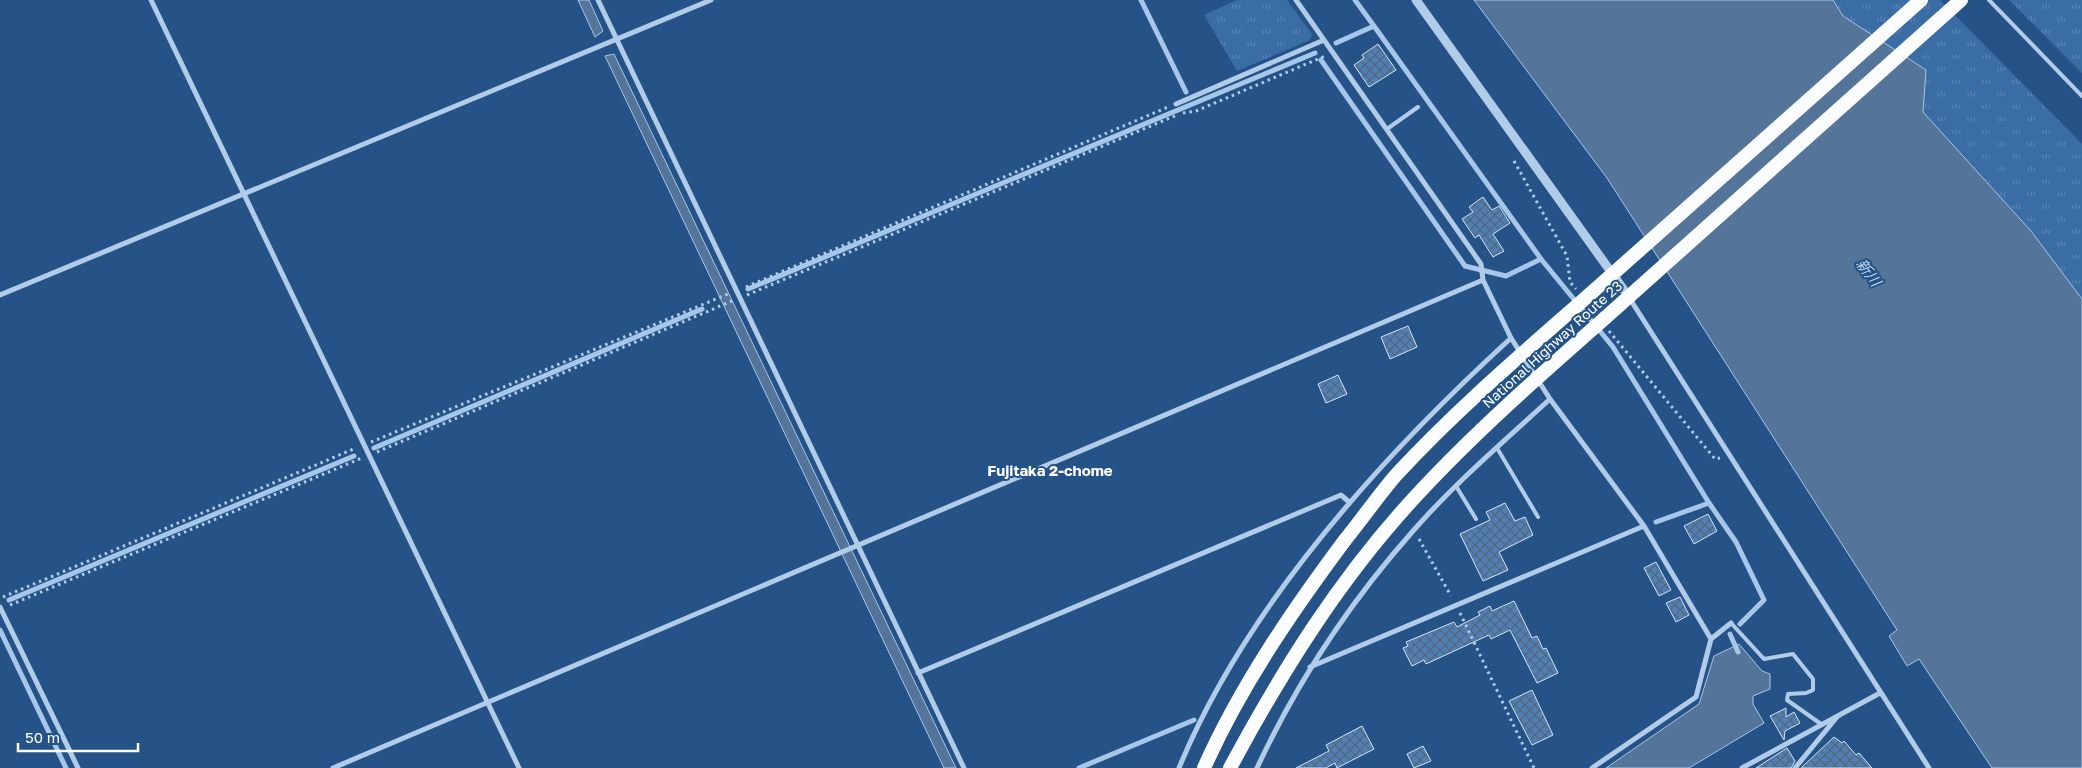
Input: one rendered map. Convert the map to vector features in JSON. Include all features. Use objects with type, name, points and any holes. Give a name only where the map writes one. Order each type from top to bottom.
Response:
[{"type":"highway","name":"National Highway Route 23","points":[[1204,768],[1249,684],[1289,619],[1331,559],[1395,476],[1485,387],[1617,272],[1921,0]]},
{"type":"highway","name":"National Highway Route 23","points":[[1230,768],[1270,693],[1310,631],[1382,536],[1415,497],[1502,408],[1633,294],[1961,0]]},
{"type":"street","points":[[151,0],[519,768]]},
{"type":"street","points":[[598,0],[854,546],[964,768]]},
{"type":"street","points":[[0,295],[711,0]]},
{"type":"street","points":[[1296,0],[1481,264],[1483,278],[1511,338],[1550,399],[1644,526],[1711,639]]},
{"type":"street","points":[[1416,0],[1633,294],[1880,693],[1929,768]]},
{"type":"street","points":[[1176,104],[1324,40]]},
{"type":"street","points":[[333,768],[1483,278]]},
{"type":"street","points":[[1179,768],[1210,702],[1261,617],[1349,502],[1433,412],[1511,338]]},
{"type":"street","points":[[1257,768],[1310,667],[1363,592],[1413,530],[1456,486],[1550,399]]},
{"type":"street","points":[[918,674],[1342,495],[1349,502]]},
{"type":"street","points":[[1310,667],[1644,526]]},
{"type":"street","points":[[0,607],[78,768]]},
{"type":"street","points":[[1592,768],[1696,697],[1711,639],[1731,624]]},
{"type":"street","points":[[1742,768],[1840,713],[1880,693]]},
{"type":"street","points":[[1795,768],[1840,713]]},
{"type":"lane","points":[[1989,0],[2082,96]]},
{"type":"lane","points":[[1387,129],[1418,108]]},
{"type":"lane","points":[[1497,448],[1538,517]]},
{"type":"lane","points":[[1456,486],[1476,519]]},
{"type":"lane","points":[[1731,624],[1764,659],[1794,654],[1813,679],[1813,690],[1806,693],[1788,694],[1787,700],[1821,724]]},
{"type":"path","points":[[720,306],[1181,113],[1196,111],[1333,52]]},
{"type":"path","points":[[0,599],[364,445],[734,292],[1176,104]]},
{"type":"path","points":[[1413,530],[1456,605],[1534,768]]},
{"type":"green space","points":[[1237,0],[1287,0],[1312,34],[1310,40],[1237,71],[1204,15]]},
{"type":"green space","points":[[1833,0],[1940,0],[2082,144],[2082,299],[2031,231],[1923,112],[1926,70],[1843,16]]},
{"type":"green space","points":[[2009,0],[2082,0],[2082,73]]},
{"type":"water","points":[[578,0],[589,0],[603,31],[595,37]]},
{"type":"water","name":"新川","points":[[1474,0],[1833,0],[1843,16],[1926,70],[1923,112],[2031,231],[2082,299],[2082,768],[1992,768],[1919,659],[1907,666],[1889,636],[1897,630],[1607,178]]},
{"type":"water","points":[[614,54],[956,768],[944,768],[605,56]]},
{"type":"water","points":[[1739,644],[1762,671],[1770,674],[1770,689],[1753,696],[1753,704],[1764,723],[1689,768],[1606,768],[1699,704],[1714,656]]},
{"type":"building","points":[[1378,44],[1396,70],[1369,87],[1354,65],[1364,58],[1362,55]]},
{"type":"building","points":[[1483,197],[1492,210],[1499,206],[1510,223],[1493,234],[1504,251],[1493,257],[1479,235],[1475,238],[1462,219],[1473,212],[1469,207]]},
{"type":"building","points":[[1408,326],[1417,347],[1390,359],[1381,337]]},
{"type":"building","points":[[1338,375],[1347,394],[1326,403],[1318,384]]},
{"type":"building","points":[[1505,503],[1515,521],[1525,517],[1533,535],[1499,552],[1508,570],[1483,581],[1460,534],[1490,520],[1486,512]]},
{"type":"building","points":[[1708,514],[1717,531],[1694,544],[1684,526]]},
{"type":"building","points":[[1656,562],[1671,590],[1659,596],[1644,568]]},
{"type":"building","points":[[1680,597],[1689,615],[1676,622],[1666,603]]},
{"type":"building","points":[[1514,601],[1532,638],[1537,636],[1543,649],[1546,648],[1558,673],[1537,683],[1510,630],[1491,639],[1489,635],[1426,664],[1424,660],[1412,666],[1403,648],[1408,646],[1406,642],[1454,622],[1457,627],[1480,615],[1478,612],[1490,606],[1492,611]]},
{"type":"building","points":[[1532,690],[1553,735],[1532,745],[1509,701]]},
{"type":"building","points":[[1786,708],[1786,717],[1794,712],[1800,723],[1785,731],[1784,740],[1770,716]]},
{"type":"building","points":[[1362,726],[1374,749],[1337,768],[1335,763],[1326,768],[1296,768],[1329,751],[1326,745]]},
{"type":"building","points":[[1834,737],[1842,743],[1844,741],[1856,755],[1859,753],[1872,768],[1801,768]]},
{"type":"building","points":[[1423,746],[1431,761],[1414,768],[1407,754]]},
{"type":"building","points":[[1787,748],[1795,761],[1791,768],[1756,768]]},
{"type":"waterway","points":[[1141,0],[1186,92]]},
{"type":"waterway","points":[[1355,0],[1374,26]]},
{"type":"waterway","points":[[1336,43],[1374,26],[1541,259],[1613,347],[1709,503],[1736,542],[1764,600],[1740,624]]},
{"type":"waterway","points":[[748,289],[1315,53]]},
{"type":"waterway","points":[[1321,60],[1465,266],[1506,276],[1541,259]]},
{"type":"waterway","points":[[374,448],[702,309]]},
{"type":"waterway","points":[[9,600],[354,456]]},
{"type":"waterway","points":[[1656,522],[1709,503]]},
{"type":"waterway","points":[[0,630],[66,768]]},
{"type":"waterway","points":[[1730,634],[1738,652]]},
{"type":"waterway","points":[[1079,768],[1194,720]]},
{"type":"district","name":"Fujitaka 2-chome","points":[[1050,470]]}]
